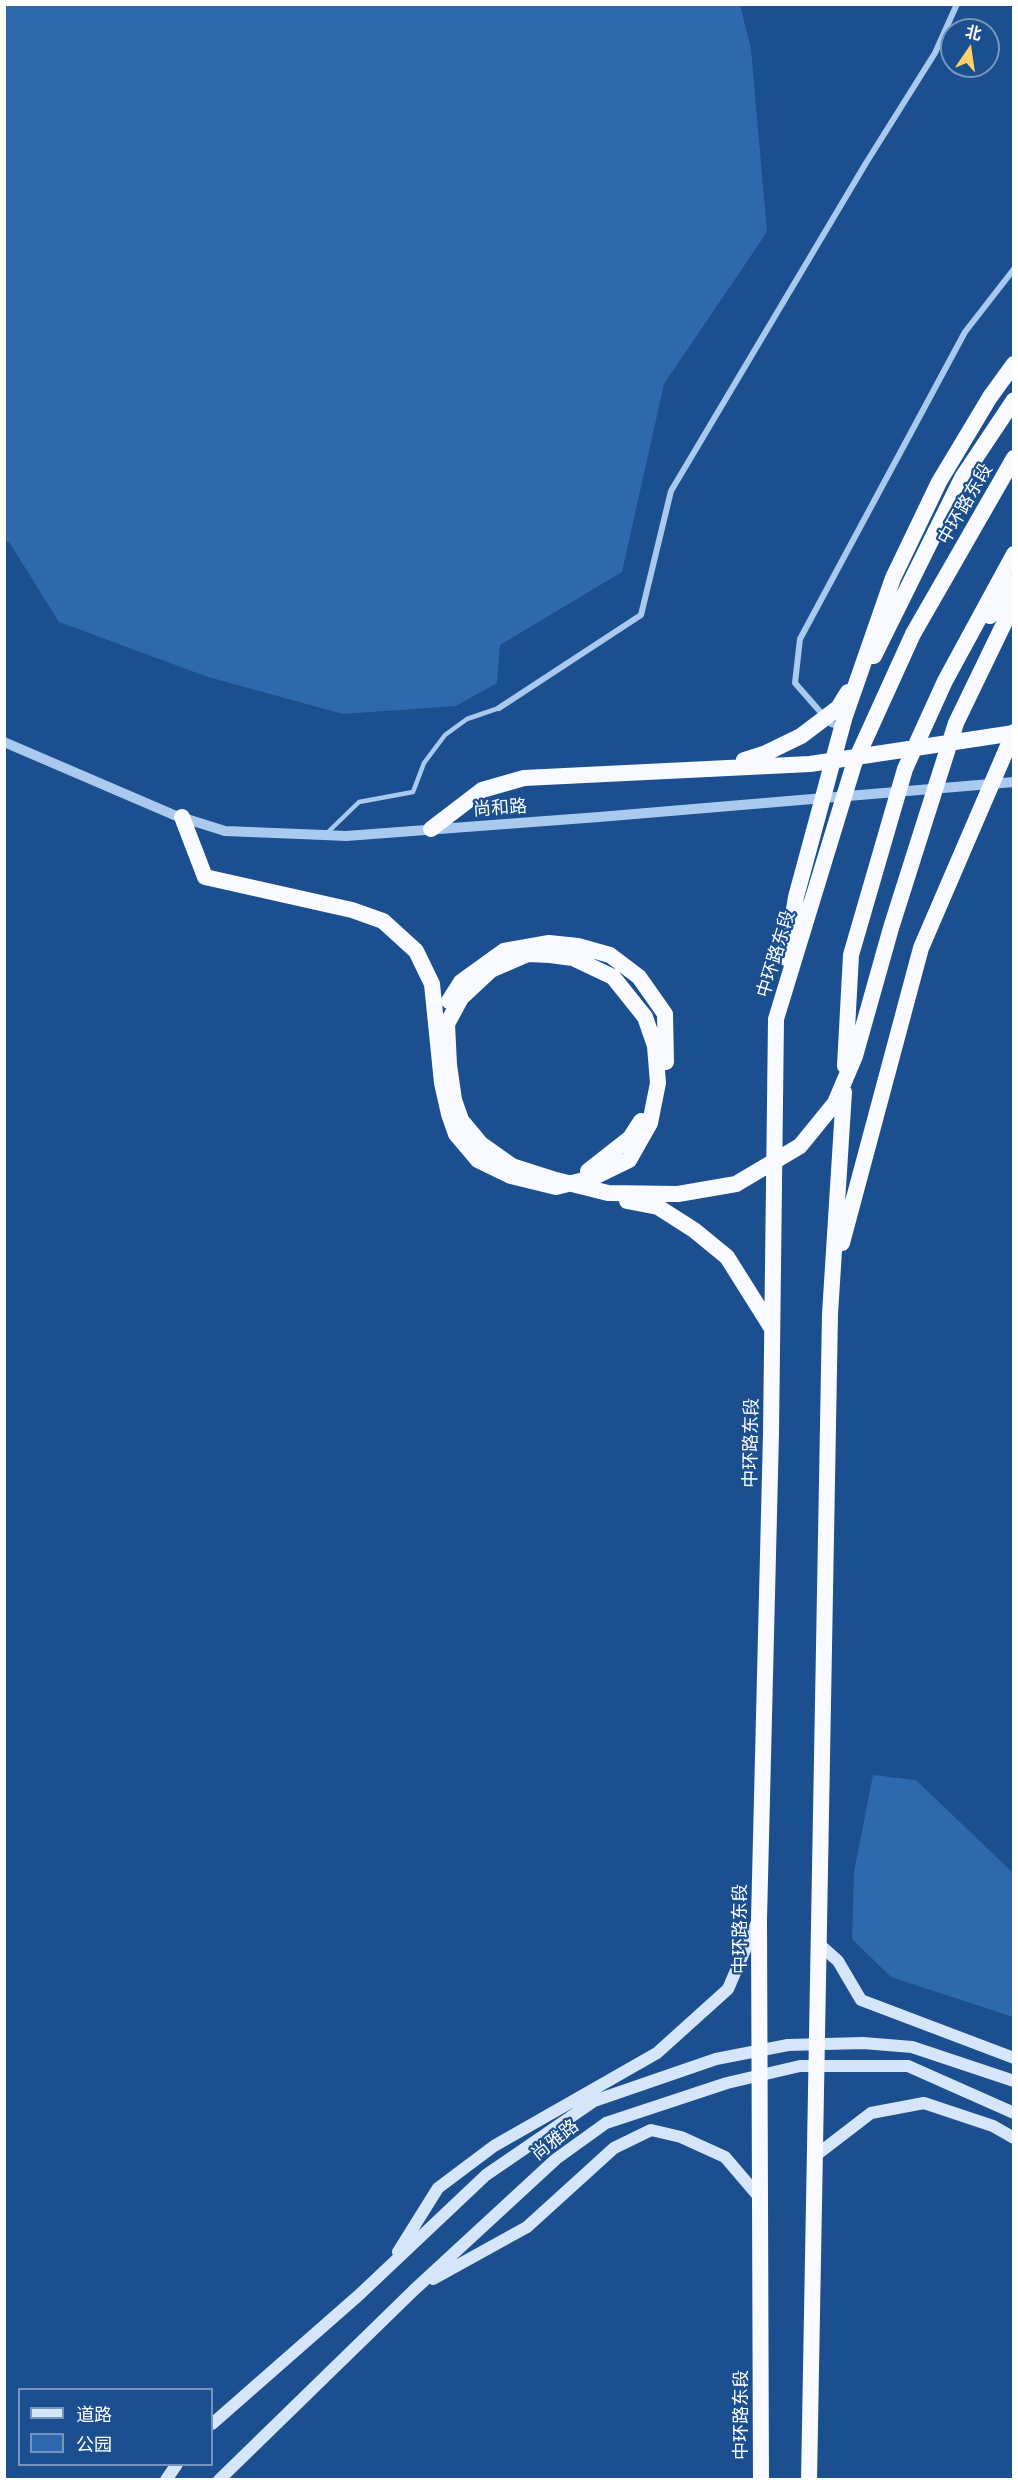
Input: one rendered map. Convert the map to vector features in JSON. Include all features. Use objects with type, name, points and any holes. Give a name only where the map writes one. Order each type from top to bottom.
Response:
[{"type":"highway","points":[[776,1019],[796,897],[842,727],[893,578],[939,482],[990,397],[1014,364]]},
{"type":"highway","points":[[720,767],[766,753],[801,736],[838,708],[878,651],[962,477],[1014,400]]},
{"type":"highway","name":"中环路东段","points":[[761,2480],[759,1918],[772,1328],[776,1019],[854,764],[913,634],[1014,458]]},
{"type":"highway","points":[[808,2480],[833,1279],[851,955],[905,769],[945,681],[1014,554]]},
{"type":"highway","points":[[945,681],[1014,583]]},
{"type":"highway","points":[[182,817],[205,877],[352,910],[383,921],[416,951],[432,984],[442,1083],[456,1134],[478,1160],[511,1176],[556,1187],[592,1178],[629,1160],[650,1123],[658,1083],[655,1046],[645,1017],[613,977],[573,958],[550,955],[528,954],[491,970],[461,998],[447,1024],[451,1077],[460,1120],[481,1144],[512,1166],[556,1180],[608,1193],[678,1194],[736,1184],[800,1146],[836,1102],[855,1056],[891,928],[956,723],[1014,603]]},
{"type":"highway","points":[[431,830],[482,790],[524,778],[596,772],[810,764],[1014,733]]},
{"type":"highway","points":[[833,1279],[921,948],[1014,733]]},
{"type":"highway","points":[[556,1180],[575,1178],[594,1168],[630,1138],[647,1112],[666,1065],[665,1014],[639,977],[610,955],[578,946],[549,943],[504,951],[461,982],[445,1007],[430,1060],[434,1098],[445,1128],[474,1164],[510,1184],[616,1198],[658,1207],[694,1230],[727,1257],[772,1328]]},
{"type":"main road","points":[[388,2267],[438,2188],[494,2146],[657,2053],[728,1989],[759,1918]]},
{"type":"main road","points":[[819,1944],[838,1960],[861,2000],[1014,2058]]},
{"type":"main road","name":"尚雅路","points":[[213,2423],[388,2267],[486,2175],[594,2101],[716,2059],[788,2045],[862,2043],[912,2047],[1014,2081]]},
{"type":"main road","name":"尚雅路","points":[[219,2480],[414,2290],[556,2159],[606,2123],[727,2083],[800,2066],[908,2066],[1014,2113]]},
{"type":"main road","points":[[815,2157],[871,2113],[924,2103],[993,2126],[1014,2138]]},
{"type":"main road","points":[[414,2290],[527,2227],[614,2148],[651,2130],[681,2137],[725,2157],[760,2199]]},
{"type":"main road","points":[[166,2480],[176,2466]]},
{"type":"street","points":[[499,708],[641,615],[671,491],[866,163],[935,53],[957,4]]},
{"type":"street","points":[[842,727],[831,724],[795,683],[800,639],[965,332],[1014,269]]},
{"type":"street","name":"尚和路","points":[[4,742],[182,817],[225,831],[324,835],[431,830],[1014,782]]},
{"type":"lane","points":[[324,835],[358,802],[414,792],[424,763],[445,735],[467,719],[499,708]]},
{"type":"green space","points":[[4,5],[740,5],[751,49],[767,232],[664,384],[622,572],[500,645],[497,683],[456,706],[343,714],[208,677],[59,622],[9,542],[5,541]]},
{"type":"green space","points":[[873,1775],[916,1780],[1013,1873],[1013,2017],[891,1977],[852,1939],[854,1872]]}]
